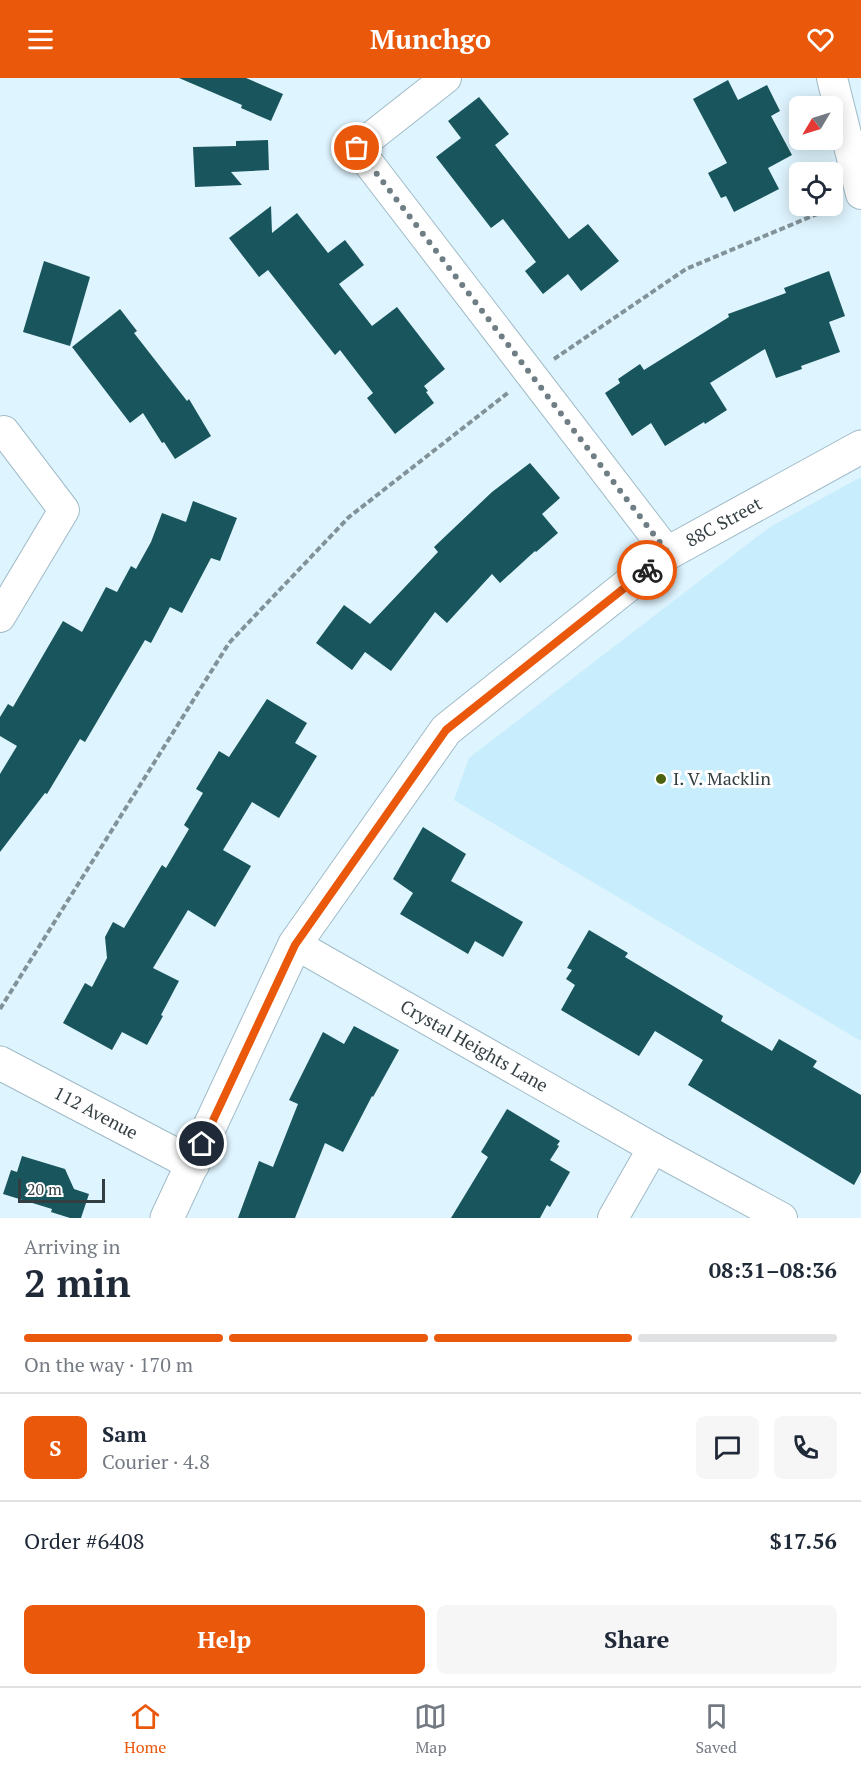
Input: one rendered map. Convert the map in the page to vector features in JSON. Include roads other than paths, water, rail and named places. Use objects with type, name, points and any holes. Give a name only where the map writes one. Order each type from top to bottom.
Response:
[{"type":"street","points":[[446,78],[357,148],[668,553]]},
{"type":"street","points":[[832,78],[850,199]]},
{"type":"street","points":[[0,617],[64,510],[4,430]]},
{"type":"street","name":"88C Street","points":[[167,1218],[295,945],[446,730],[668,553],[861,447]]},
{"type":"street","name":"Crystal Heights Lane","points":[[295,945],[653,1148],[782,1218]]},
{"type":"street","name":"112 Avenue","points":[[0,1062],[193,1164]]},
{"type":"street","points":[[614,1218],[653,1148]]},
{"type":"place","name":"I. V. Macklin","points":[[661,779]]}]
